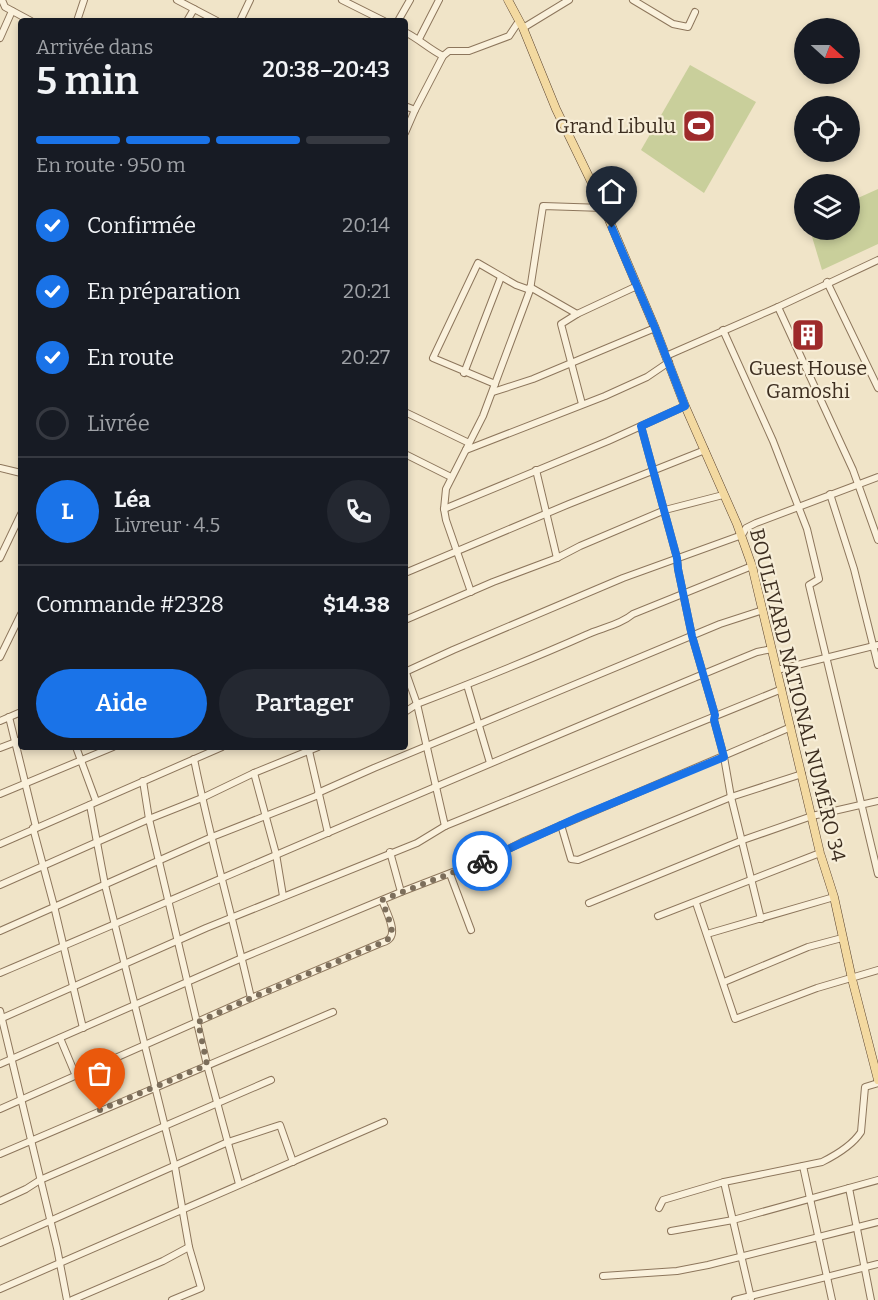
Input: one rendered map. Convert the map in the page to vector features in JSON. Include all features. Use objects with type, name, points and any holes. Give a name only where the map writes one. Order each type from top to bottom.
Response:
[{"type":"main road","name":"BOULEVARD NATIONAL NUMÉRO 34","points":[[508,0],[521,24],[556,109],[604,208],[752,566],[820,853],[834,897],[878,1082]]},
{"type":"street","points":[[2,0],[5,7],[26,18]]},
{"type":"street","points":[[78,18],[84,0]]},
{"type":"street","points":[[177,0],[211,18]]},
{"type":"street","points":[[188,18],[194,0]]},
{"type":"street","points":[[241,18],[250,0]]},
{"type":"street","points":[[342,0],[378,18]]},
{"type":"street","points":[[400,18],[410,0]]},
{"type":"street","points":[[419,39],[439,0]]},
{"type":"street","points":[[408,126],[443,56],[449,51],[469,51],[509,36],[521,24],[569,0]]},
{"type":"street","points":[[633,0],[674,24],[688,27],[695,12]]},
{"type":"street","points":[[0,38],[12,11]]},
{"type":"street","points":[[408,34],[419,39],[427,48],[443,56]]},
{"type":"street","points":[[408,107],[415,110]]},
{"type":"street","points":[[471,592],[453,544],[444,509],[446,489],[493,392],[530,288],[543,206],[604,208]]},
{"type":"street","points":[[465,450],[647,377],[667,359],[723,330],[878,260]]},
{"type":"street","points":[[495,384],[433,358],[478,263],[501,277],[530,288],[577,314]]},
{"type":"street","points":[[465,373],[501,277]]},
{"type":"street","points":[[827,282],[878,388]]},
{"type":"street","points":[[582,404],[561,324],[637,286]]},
{"type":"street","points":[[778,307],[825,407],[878,540]]},
{"type":"street","points":[[493,392],[533,379],[655,328]]},
{"type":"street","points":[[723,330],[773,441],[807,529],[819,579],[809,585],[878,874]]},
{"type":"street","points":[[444,509],[685,406]]},
{"type":"street","points":[[408,413],[469,443]]},
{"type":"street","points":[[641,426],[677,558],[692,636],[715,715],[714,720],[731,797],[761,919]]},
{"type":"street","points":[[408,572],[705,450]]},
{"type":"street","points":[[408,456],[451,477]]},
{"type":"street","points":[[0,468],[18,472]]},
{"type":"street","points":[[536,470],[557,558]]},
{"type":"street","points":[[408,670],[623,578],[741,536],[746,528],[756,523],[856,483],[878,477]]},
{"type":"street","points":[[830,494],[854,569],[878,665]]},
{"type":"street","points":[[408,619],[557,558],[665,510],[723,495]]},
{"type":"street","points":[[0,558],[18,520]]},
{"type":"street","points":[[408,710],[417,704],[604,626],[626,620],[633,614],[752,566]]},
{"type":"street","points":[[0,931],[212,837],[316,796],[320,792],[427,746],[692,636],[763,610]]},
{"type":"street","points":[[0,657],[18,620]]},
{"type":"street","points":[[777,670],[875,646]]},
{"type":"street","points":[[0,974],[435,786],[757,652],[772,649]]},
{"type":"street","points":[[408,679],[417,704],[445,826]]},
{"type":"street","points":[[467,685],[490,763]]},
{"type":"street","points":[[1,1019],[177,940],[417,843],[445,826],[782,689]]},
{"type":"street","points":[[0,721],[18,713]]},
{"type":"street","points":[[9,717],[18,739]]},
{"type":"street","points":[[0,1064],[242,958],[497,855],[561,825],[791,727]]},
{"type":"street","points":[[0,748],[18,741]]},
{"type":"street","points":[[20,750],[34,828],[83,1029]]},
{"type":"street","points":[[77,750],[93,803],[105,885],[153,1088],[175,1167],[189,1247],[201,1288],[172,1300]]},
{"type":"street","points":[[0,794],[106,750]]},
{"type":"street","points":[[0,844],[215,750]]},
{"type":"street","points":[[0,885],[309,751],[328,833]]},
{"type":"street","points":[[194,759],[251,998]]},
{"type":"street","points":[[254,773],[276,854],[283,896]]},
{"type":"street","points":[[561,825],[571,859],[578,860],[731,797],[802,774]]},
{"type":"street","points":[[143,781],[149,819],[187,982],[239,1184]]},
{"type":"street","points":[[590,903],[743,840],[812,816],[878,801]]},
{"type":"street","points":[[390,852],[401,892]]},
{"type":"street","points":[[658,916],[820,853]]},
{"type":"street","points":[[450,874],[471,930]]},
{"type":"street","points":[[707,934],[834,897]]},
{"type":"street","points":[[0,1109],[381,943],[390,938],[392,928],[382,900]]},
{"type":"street","points":[[696,903],[735,1019],[818,988],[878,970]]},
{"type":"street","points":[[724,982],[808,947],[842,938]]},
{"type":"street","points":[[0,1011],[67,1300]]},
{"type":"street","points":[[0,1154],[333,1012]]},
{"type":"street","points":[[60,1038],[76,1076]]},
{"type":"street","points":[[0,1201],[40,1180],[271,1080]]},
{"type":"street","points":[[659,1208],[663,1200],[724,1182],[822,1162],[835,1156],[858,1137],[863,1122],[865,1087],[878,1082]]},
{"type":"street","points":[[0,1289],[384,1122]]},
{"type":"street","points":[[0,1243],[228,1142],[280,1125],[293,1162]]},
{"type":"street","points":[[802,1166],[832,1300]]},
{"type":"street","points":[[670,1230],[733,1220],[878,1180]]},
{"type":"street","points":[[724,1182],[751,1299]]},
{"type":"street","points":[[849,1188],[871,1300]]},
{"type":"street","points":[[603,1276],[677,1271],[740,1258],[878,1222]]},
{"type":"street","points":[[72,1300],[163,1261],[189,1247]]},
{"type":"street","points":[[735,1300],[751,1299],[878,1264]]},
{"type":"green space","name":"Grand Libulu","points":[[690,65],[756,102],[704,193],[641,150]]},
{"type":"green space","points":[[878,189],[878,244],[822,270],[813,240],[860,240],[860,197]]},
{"type":"way so far","points":[[100,1110],[207,1065],[198,1022],[390,938],[392,928],[382,900],[482,861]]},
{"type":"place","name":"Grand Libulu","points":[[699,126]]},
{"type":"place","name":"Guest House Gamoshi","points":[[808,335]]},
{"type":"route","points":[[482,861],[579,817],[724,757],[714,720],[715,715],[692,636],[677,558],[641,426],[685,406],[655,328],[612,228]]}]
